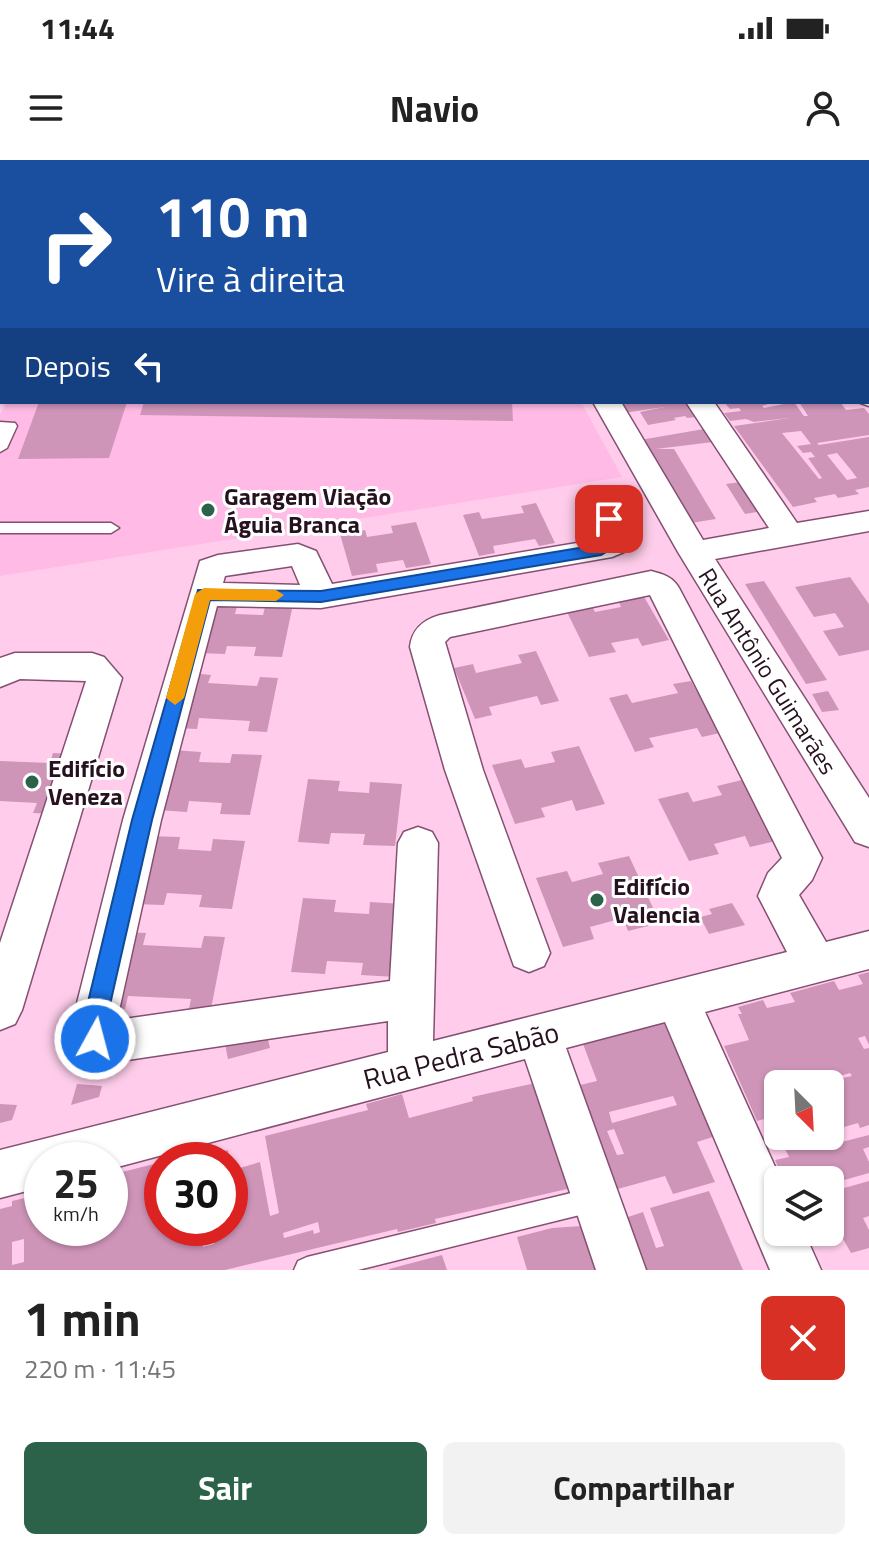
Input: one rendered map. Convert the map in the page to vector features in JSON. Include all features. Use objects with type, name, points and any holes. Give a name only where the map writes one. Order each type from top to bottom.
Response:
[{"type":"street","name":"Rua Antônio Guimarães","points":[[608,404],[694,552],[869,831]]},
{"type":"street","points":[[701,404],[789,535]]},
{"type":"street","points":[[411,998],[101,1043],[95,1039],[92,1031],[142,820],[204,594],[321,597],[608,548],[617,537],[601,502]]},
{"type":"street","points":[[694,552],[869,521]]},
{"type":"street","points":[[529,953],[464,770],[427,647],[428,637],[440,627],[656,583],[663,588],[802,858],[799,867],[779,888],[780,901],[769,905],[765,912],[803,967]]},
{"type":"street","points":[[0,674],[15,666],[92,666],[104,678],[0,1010]]},
{"type":"street","points":[[411,1068],[418,843]]},
{"type":"street","name":"Rua Pedra Sabão","points":[[123,1142],[869,950]]},
{"type":"street","points":[[677,999],[764,1197]]},
{"type":"street","points":[[539,1035],[621,1270]]},
{"type":"street","points":[[0,1174],[24,1168]]},
{"type":"street","points":[[786,1246],[796,1270]]},
{"type":"lane","points":[[0,426],[10,426],[0,448]]},
{"type":"lane","points":[[0,528],[111,528]]},
{"type":"lane","points":[[307,1270],[596,1199]]},
{"type":"shaded area","name":"Garagem Viação Águia Branca","points":[[6,404],[582,404],[622,477],[0,576],[0,415]]},
{"type":"building","points":[[38,404],[126,404],[109,458],[18,459]]},
{"type":"building","points":[[143,404],[512,404],[513,421],[140,415]]},
{"type":"building","points":[[617,404],[688,404],[696,417],[685,416],[648,425],[640,412],[665,407],[623,413]]},
{"type":"building","points":[[726,404],[768,404],[762,406],[764,408],[795,404],[804,416],[808,416],[800,404],[842,404],[846,410],[864,408],[869,414],[869,435],[817,443],[869,437],[869,487],[855,490],[859,494],[814,498],[817,502],[793,507],[734,426],[789,418],[730,421],[724,413],[741,411],[739,408],[730,409]],"holes":[[[801,431],[811,444],[797,446],[803,453],[811,452],[815,457],[808,458],[822,478],[819,479],[782,433]],[[837,453],[857,478],[847,480],[827,455]]]},
{"type":"building","points":[[704,429],[713,442],[656,449],[674,449],[716,519],[691,523],[640,440]]},
{"type":"building","points":[[740,482],[757,507],[757,512],[745,514],[726,484]]},
{"type":"building","points":[[536,503],[555,543],[539,546],[535,539],[493,546],[495,553],[479,556],[463,515],[479,512],[482,519],[524,513],[521,506]]},
{"type":"building","points":[[416,522],[431,564],[406,568],[403,560],[376,564],[378,572],[352,576],[340,534],[365,530],[367,537],[393,533],[391,526]]},
{"type":"building","points":[[850,577],[869,604],[869,650],[839,656],[823,631],[844,627],[835,613],[814,617],[795,587]]},
{"type":"building","points":[[764,581],[827,680],[806,684],[745,584]]},
{"type":"building","points":[[643,595],[669,640],[642,646],[638,638],[611,643],[616,652],[589,657],[566,610],[591,604],[595,612],[621,607],[618,600]]},
{"type":"building","points":[[210,605],[237,606],[235,614],[263,615],[265,607],[292,609],[282,657],[254,656],[256,647],[227,646],[225,654],[197,653]]},
{"type":"building","points":[[536,651],[559,701],[541,705],[537,696],[489,707],[492,715],[475,719],[454,668],[473,664],[476,673],[522,663],[518,655]]},
{"type":"building","points":[[192,673],[211,675],[208,683],[257,686],[260,677],[278,678],[267,732],[248,731],[250,721],[199,718],[197,729],[177,728]]},
{"type":"building","points":[[691,681],[720,733],[702,737],[697,728],[649,738],[654,747],[635,752],[609,698],[627,694],[632,703],[678,693],[673,684]]},
{"type":"building","points":[[828,691],[839,710],[822,712],[812,694]]},
{"type":"building","points":[[579,746],[605,804],[576,811],[572,800],[541,808],[545,817],[515,824],[492,765],[521,759],[525,768],[555,762],[551,752]]},
{"type":"building","points":[[172,750],[201,752],[199,762],[230,763],[232,754],[262,755],[250,815],[220,814],[222,803],[189,801],[187,812],[156,810]]},
{"type":"building","name":"Edifício Veneza","points":[[53,753],[72,754],[52,814],[33,813],[37,803],[0,801],[0,761],[50,763]]},
{"type":"building","points":[[308,779],[340,781],[338,791],[369,793],[370,782],[402,784],[395,846],[363,845],[365,834],[331,833],[329,844],[298,842]]},
{"type":"building","points":[[746,779],[780,840],[750,847],[745,836],[714,844],[719,854],[689,861],[658,799],[688,792],[693,802],[722,795],[717,786]]},
{"type":"building","points":[[148,836],[180,837],[178,849],[211,851],[213,839],[245,841],[232,909],[199,907],[202,895],[167,893],[164,905],[131,904]]},
{"type":"building","name":"Edifício Valencia","points":[[629,856],[660,923],[628,931],[623,918],[590,927],[594,939],[563,947],[536,878],[567,871],[572,882],[603,874],[598,863]]},
{"type":"building","points":[[303,898],[336,900],[334,912],[369,914],[370,902],[403,904],[396,977],[361,975],[363,963],[327,961],[325,974],[291,972]]},
{"type":"building","points":[[732,903],[745,925],[709,934],[700,917],[712,914],[709,909]]},
{"type":"building","points":[[123,932],[146,933],[143,945],[201,948],[204,936],[225,937],[210,1014],[188,1013],[191,999],[128,996],[125,1009],[103,1008]]},
{"type":"building","points":[[869,972],[869,1045],[865,1036],[858,1038],[864,1049],[869,1048],[869,1125],[860,1128],[858,1123],[844,1127],[844,1078],[852,1076],[850,1073],[844,1075],[844,1070],[764,1070],[764,1119],[757,1121],[724,1046],[749,1040],[738,1007],[763,1000],[767,1008],[795,1002],[790,993],[834,981],[839,990],[863,984],[858,975]]},
{"type":"building","points":[[667,1022],[719,1135],[697,1142],[715,1182],[673,1194],[665,1176],[614,1190],[576,1086],[597,1081],[583,1044]],"holes":[[[673,1096],[677,1105],[612,1123],[609,1112]],[[614,1129],[624,1154],[617,1155],[607,1131]]]},
{"type":"building","points":[[264,1023],[270,1048],[228,1059],[224,1039]]},
{"type":"building","points":[[540,1082],[576,1187],[435,1219],[436,1223],[398,1232],[397,1229],[225,1270],[0,1270],[0,1209],[12,1206],[12,1201],[24,1198],[24,1239],[12,1242],[12,1265],[24,1262],[24,1246],[128,1246],[128,1170],[144,1166],[144,1246],[248,1246],[248,1166],[260,1162],[270,1216],[279,1213],[265,1136],[368,1110],[366,1104],[402,1094],[409,1118],[473,1101],[472,1097]],"holes":[[[318,1222],[320,1232],[314,1234],[313,1230],[284,1238],[283,1233]]]},
{"type":"building","points":[[77,1084],[102,1086],[99,1097],[71,1105]]},
{"type":"building","points":[[0,1104],[17,1105],[12,1120],[0,1123]]},
{"type":"building","points":[[869,1135],[869,1147],[863,1149],[869,1162],[869,1173],[844,1180],[844,1166],[778,1166],[775,1160],[789,1157],[786,1150],[844,1150],[844,1141]]},
{"type":"building","points":[[869,1181],[869,1216],[863,1218],[869,1230],[869,1248],[851,1253],[844,1241],[844,1188]]},
{"type":"building","points":[[709,1191],[743,1270],[645,1270],[625,1218],[643,1212],[656,1248],[664,1246],[650,1208]]},
{"type":"building","points":[[581,1226],[587,1229],[599,1270],[527,1270],[517,1237],[552,1228]]},
{"type":"building","points":[[442,1255],[447,1270],[389,1270],[389,1269]]},
{"type":"slow traffic","points":[[175,698],[204,594],[276,595]]},
{"type":"place","name":"Garagem Viação Águia Branca","points":[[208,510]]},
{"type":"place","name":"Edifício Veneza","points":[[32,782]]},
{"type":"place","name":"Edifício Valencia","points":[[597,900]]},
{"type":"route","points":[[95,1039],[92,1031],[142,820],[204,594],[321,597],[601,550],[616,541],[609,519]]}]
